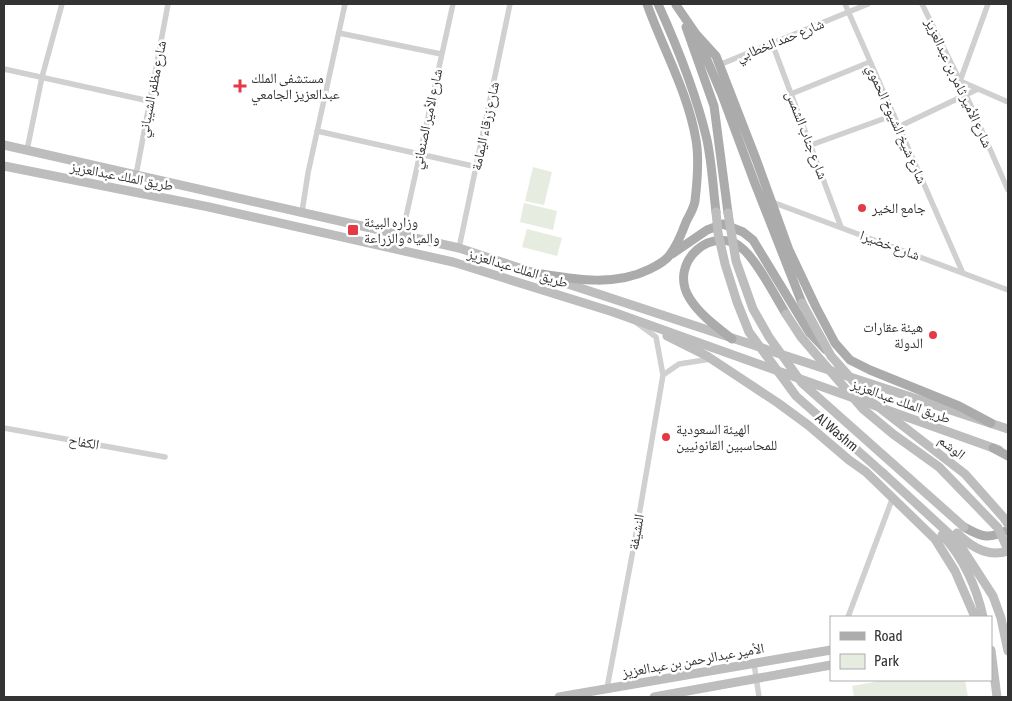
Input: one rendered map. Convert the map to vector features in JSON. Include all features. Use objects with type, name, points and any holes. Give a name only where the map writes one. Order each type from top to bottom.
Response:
[{"type":"main road","points":[[647,4],[677,76],[697,141],[694,203],[682,233],[668,256]]},
{"type":"main road","points":[[658,4],[686,69],[707,142],[716,212]]},
{"type":"main road","points":[[676,5],[696,34],[716,56],[789,250],[835,344],[850,360],[870,370],[960,406],[992,423]]},
{"type":"main road","points":[[676,5],[692,39],[714,106],[728,213]]},
{"type":"main road","points":[[696,34],[722,95],[802,303]]},
{"type":"main road","points":[[542,274],[576,279],[624,279],[658,265],[668,256],[707,230],[723,224],[744,232],[753,240],[809,332],[831,356]]},
{"type":"main road","points":[[732,339],[705,317],[690,298],[684,284],[684,272],[688,261],[693,252],[704,246],[726,240],[744,249],[786,314]]},
{"type":"main road","points":[[993,448],[1008,455]]},
{"type":"main road","points":[[964,528],[986,537],[1008,530]]},
{"type":"street","points":[[27,150],[42,77],[62,4]]},
{"type":"street","name":"شارع مظفر الشيباني","points":[[136,175],[168,4]]},
{"type":"street","points":[[302,212],[317,132],[345,4]]},
{"type":"street","name":"شارع الأمير الصنعاني","points":[[402,235],[453,4]]},
{"type":"street","name":"شارع زرقاء اليمامة","points":[[458,248],[510,4]]},
{"type":"street","name":"شارع شيخ الشيوخ الحموي","points":[[845,4],[962,271]]},
{"type":"street","name":"شارع حمد الخطابي","points":[[719,65],[868,4]]},
{"type":"street","name":"شارع الأمير ثامر بن عبدالعزيز","points":[[922,4],[960,81],[1008,190]]},
{"type":"street","points":[[988,4],[960,81],[1008,102]]},
{"type":"street","points":[[339,33],[441,54]]},
{"type":"street","name":"شارع جناب الشمس","points":[[772,43],[841,227]]},
{"type":"street","points":[[791,94],[870,62]]},
{"type":"street","points":[[4,70],[149,101]]},
{"type":"street","points":[[898,127],[978,89]]},
{"type":"street","points":[[811,145],[894,115]]},
{"type":"street","points":[[317,132],[477,166]]},
{"type":"street","name":"طريق الملك عبدالعزيز","points":[[4,145],[458,248],[542,274],[732,339],[1008,429]]},
{"type":"street","name":"طريق الملك عبدالعزيز","points":[[4,166],[209,207],[436,258],[633,320],[993,448]]},
{"type":"street","name":"شارع خضيرا","points":[[772,202],[1008,288]]},
{"type":"street","points":[[716,212],[725,264],[737,302],[750,332],[796,396],[958,542],[993,596],[1001,618],[1008,651]]},
{"type":"street","points":[[728,213],[736,261],[753,309],[768,337],[802,382],[964,528]]},
{"type":"street","name":"الوشم","points":[[802,303],[831,356],[872,402],[964,474],[1007,522]]},
{"type":"street","points":[[786,314],[801,337],[857,402],[893,434],[940,467],[998,528],[1008,551],[986,552],[970,546],[931,509],[883,473]]},
{"type":"street","points":[[633,320],[656,337],[663,375],[679,364],[711,359]]},
{"type":"street","name":"Al Washm","points":[[633,320],[711,359],[808,425],[866,472],[935,538],[955,571],[975,616]]},
{"type":"street","name":"النشيفة","points":[[607,688],[663,375]]},
{"type":"street","name":"الكفاح","points":[[4,428],[165,458]]},
{"type":"street","points":[[883,473],[948,541],[970,578],[983,616]]},
{"type":"street","points":[[848,616],[893,497]]},
{"type":"street","name":"الأمير عبدالرحمن بن عبدالعزيز","points":[[559,697],[830,650]]},
{"type":"street","points":[[992,660],[997,697]]},
{"type":"street","points":[[754,663],[759,697]]},
{"type":"street","name":"الأمير عبدالرحمن بن عبدالعزيز","points":[[654,697],[830,665]]},
{"type":"street","points":[[989,681],[993,697]]},
{"type":"green space","points":[[533,167],[552,172],[544,205],[525,201]]},
{"type":"green space","points":[[524,203],[557,211],[553,230],[520,222]]},
{"type":"green space","points":[[527,229],[562,238],[557,256],[522,247]]},
{"type":"green space","points":[[880,681],[965,681],[968,697],[854,697],[852,686]]},
{"type":"place","name":"مستشفى الملك عبدالعزيز الجامعي","points":[[240,86]]},
{"type":"place","name":"جامع الخير","points":[[862,208]]},
{"type":"place","name":"وزاره البيئة والمياه والزراعة","points":[[353,230]]},
{"type":"place","name":"هيئة عقارات الدولة","points":[[933,335]]},
{"type":"place","name":"الهيئة السعودية للمحاسبين القانونيين","points":[[666,437]]}]
